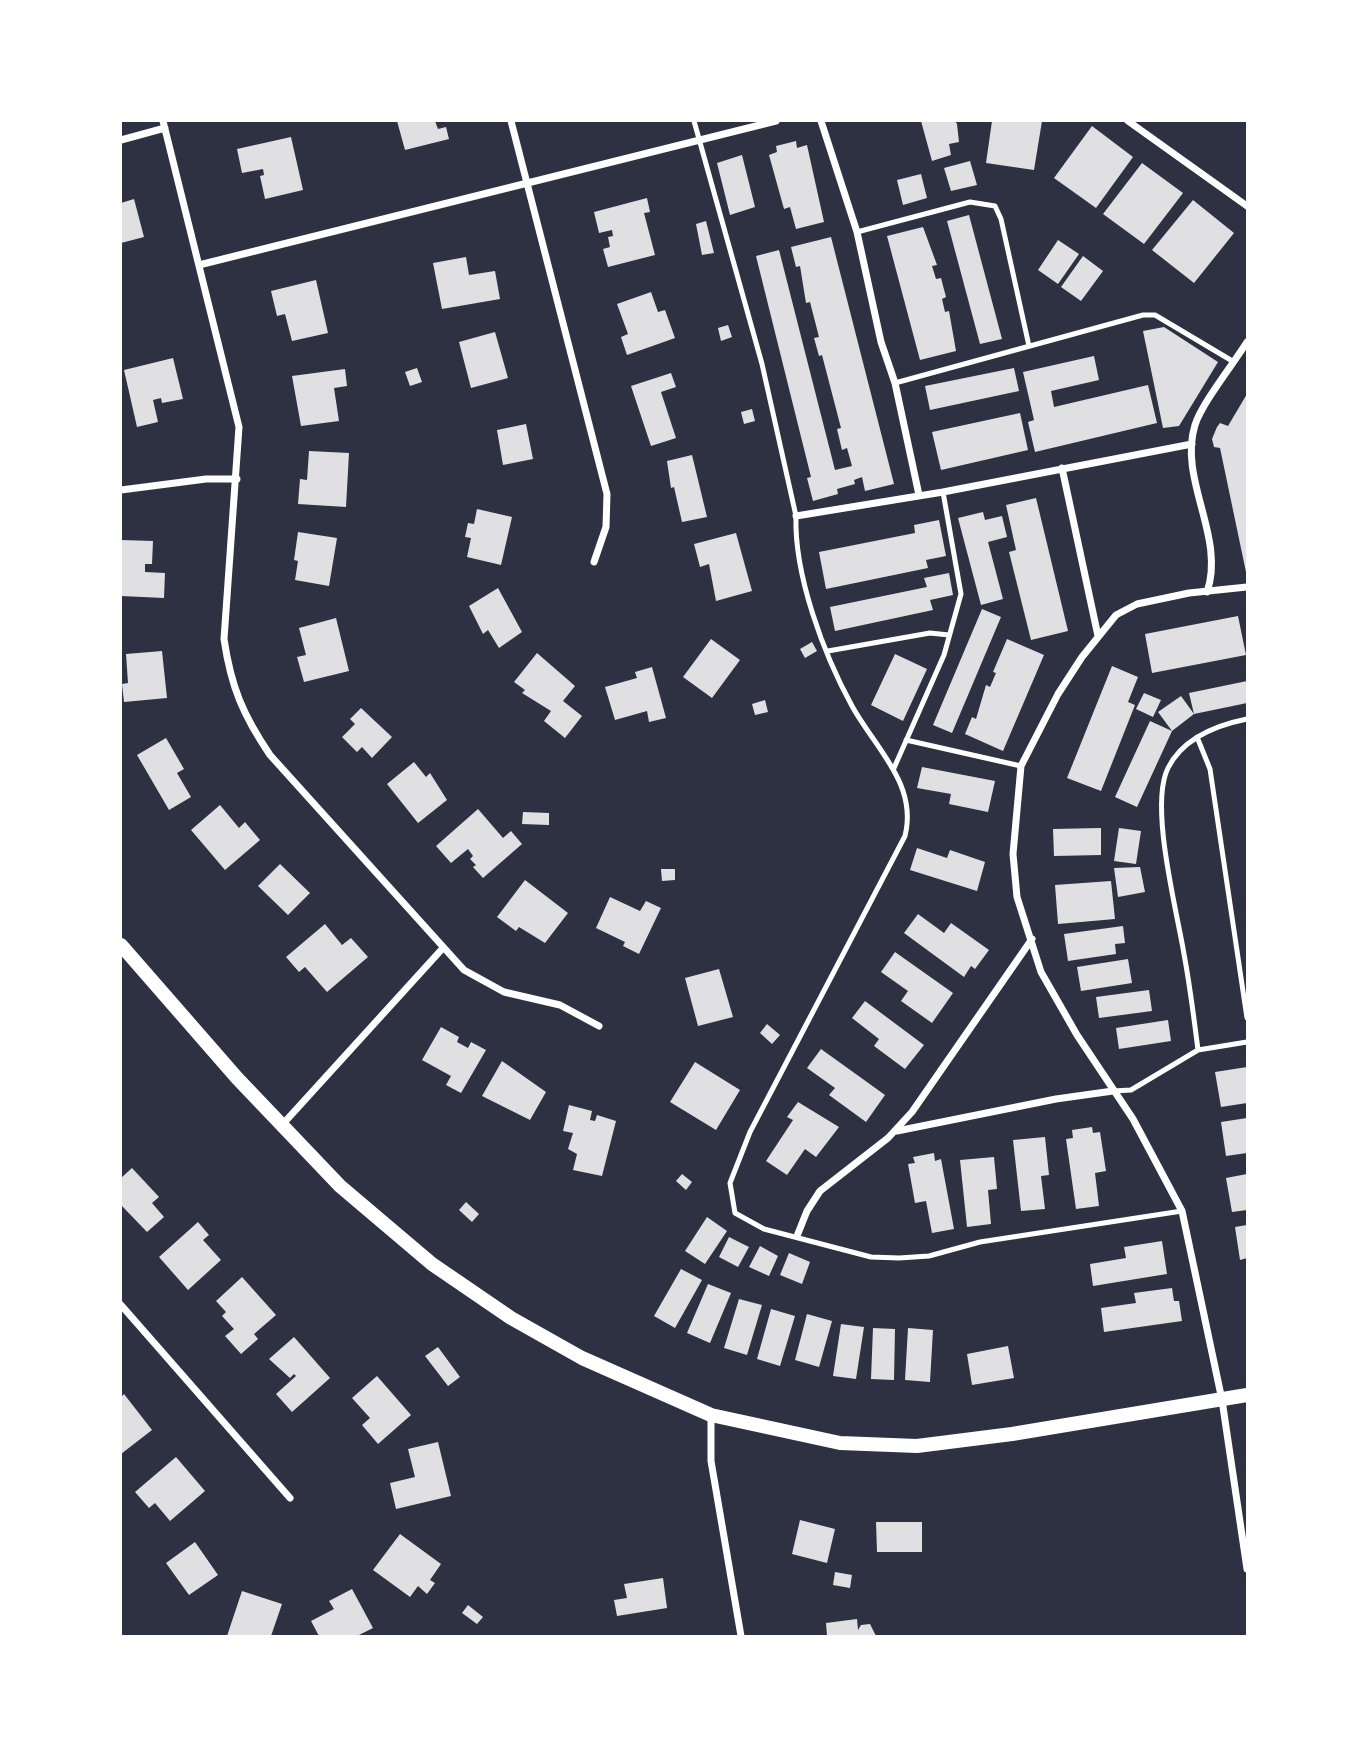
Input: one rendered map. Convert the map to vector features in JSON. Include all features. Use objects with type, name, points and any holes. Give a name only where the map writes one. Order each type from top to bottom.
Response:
[{"type":"main road","points":[[121,945],[281,1125],[366,1210],[478,1297],[582,1358],[712,1415],[829,1441],[917,1446],[1012,1434],[1247,1395]]},
{"type":"street","points":[[511,121],[607,494],[606,527],[594,562]]},
{"type":"street","points":[[199,265],[698,138],[776,121]]},
{"type":"street","points":[[821,121],[857,232],[881,342],[895,383],[919,495]]},
{"type":"street","points":[[1128,121],[1247,206]]},
{"type":"street","points":[[121,140],[164,125],[235,404],[239,427],[237,479],[224,639],[234,692],[248,723],[271,755],[443,948],[477,979],[504,992],[560,1005],[599,1026]]},
{"type":"street","points":[[1207,592],[1211,564],[1208,533],[1192,459],[1195,424],[1247,342]]},
{"type":"street","points":[[796,516],[943,492],[1192,444]]},
{"type":"street","points":[[1062,468],[1098,636]]},
{"type":"street","points":[[121,490],[237,479]]},
{"type":"street","points":[[1247,587],[1137,604],[1116,615],[1058,694],[1021,766],[1013,854],[1017,897],[1041,972],[1162,1169],[1182,1211],[1222,1400],[1247,1569]]},
{"type":"street","points":[[797,1236],[820,1191],[896,1131],[1032,939]]},
{"type":"street","points":[[281,1125],[443,948]]},
{"type":"street","points":[[896,1131],[1056,1099],[1113,1091]]},
{"type":"street","points":[[121,1305],[290,1499]]},
{"type":"street","points":[[712,1415],[711,1461],[741,1636]]},
{"type":"lane","points":[[694,121],[762,364],[796,516],[795,541],[809,598],[851,705],[894,768],[906,796],[908,824],[905,836],[780,1069],[750,1132],[730,1182],[735,1213],[764,1229],[871,1256],[919,1257],[980,1242],[1182,1211]]},
{"type":"lane","points":[[857,232],[970,202],[995,206],[1001,219],[1029,346]]},
{"type":"lane","points":[[895,383],[1143,315],[1155,315],[1234,362]]},
{"type":"lane","points":[[894,768],[944,655],[960,607],[961,594],[943,492]]},
{"type":"lane","points":[[828,651],[930,633],[949,635]]},
{"type":"lane","points":[[1198,1050],[1161,805],[1168,768],[1197,737],[1224,724],[1247,719]]},
{"type":"lane","points":[[1197,737],[1210,769],[1247,1018]]},
{"type":"lane","points":[[906,740],[1021,766]]},
{"type":"lane","points":[[1113,1091],[1131,1090],[1198,1050],[1247,1042]]},
{"type":"building","points":[[397,121],[435,121],[438,129],[446,127],[449,139],[405,150]]},
{"type":"building","points":[[921,121],[955,121],[959,142],[949,144],[951,155],[932,161]]},
{"type":"building","points":[[992,121],[1042,121],[1034,170],[986,163]]},
{"type":"building","points":[[1092,126],[1133,157],[1096,208],[1054,178]]},
{"type":"building","points":[[291,137],[303,190],[265,199],[260,176],[264,175],[263,169],[242,173],[237,149]]},
{"type":"building","points":[[796,141],[797,148],[807,145],[824,222],[796,229],[790,207],[784,209],[769,155],[777,152],[776,146]]},
{"type":"building","points":[[742,155],[755,207],[730,215],[717,163]]},
{"type":"building","points":[[970,161],[977,185],[951,191],[944,168]]},
{"type":"building","points":[[1142,163],[1183,193],[1144,244],[1103,214]]},
{"type":"building","points":[[921,174],[927,198],[903,205],[897,180]]},
{"type":"building","points":[[647,198],[650,212],[644,213],[655,255],[608,267],[603,249],[610,247],[608,237],[613,236],[612,230],[599,233],[594,212]]},
{"type":"building","points":[[134,199],[144,237],[121,243],[121,203]]},
{"type":"building","points":[[1193,200],[1234,233],[1194,283],[1152,250]]},
{"type":"building","points":[[969,215],[1002,339],[980,344],[947,221]]},
{"type":"building","points":[[706,221],[714,253],[702,255],[696,224]]},
{"type":"building","points":[[923,227],[937,265],[932,266],[936,279],[941,278],[946,297],[942,299],[945,312],[949,311],[956,351],[920,360],[887,236]]},
{"type":"building","points":[[831,237],[894,484],[865,491],[862,477],[854,480],[855,484],[837,489],[838,494],[813,501],[807,478],[811,477],[756,256],[779,250],[835,470],[852,466],[847,448],[842,450],[837,429],[841,428],[822,355],[819,356],[814,338],[819,337],[810,302],[806,303],[800,266],[796,267],[791,247]]},
{"type":"building","points":[[1058,240],[1079,254],[1058,284],[1038,270]]},
{"type":"building","points":[[1083,256],[1103,271],[1081,301],[1061,287]]},
{"type":"building","points":[[466,257],[469,275],[495,271],[500,299],[442,309],[433,263]]},
{"type":"building","points":[[316,280],[328,333],[292,341],[285,314],[277,316],[271,291]]},
{"type":"building","points":[[651,292],[658,312],[665,310],[675,338],[627,355],[621,337],[628,334],[617,304]]},
{"type":"building","points":[[728,325],[732,337],[721,341],[718,328]]},
{"type":"building","points":[[1164,327],[1218,362],[1179,426],[1163,428],[1143,331]]},
{"type":"building","points":[[495,332],[508,378],[471,388],[459,342]]},
{"type":"building","points":[[1094,356],[1099,380],[1051,391],[1054,407],[1148,385],[1157,423],[1035,452],[1028,422],[1034,420],[1023,372]]},
{"type":"building","points":[[173,358],[183,399],[162,403],[161,398],[153,400],[158,422],[137,427],[124,370]]},
{"type":"building","points":[[417,368],[422,382],[410,386],[405,372]]},
{"type":"building","points":[[1014,368],[1019,391],[930,410],[925,386]]},
{"type":"building","points":[[345,369],[347,386],[334,388],[339,421],[301,426],[292,376]]},
{"type":"building","points":[[671,373],[676,387],[661,392],[676,438],[651,446],[631,386]]},
{"type":"building","points":[[1247,394],[1246,572],[1220,448],[1214,447],[1212,439],[1220,423],[1228,426]]},
{"type":"building","points":[[752,409],[755,421],[744,424],[741,412]]},
{"type":"building","points":[[1020,413],[1028,450],[941,470],[932,432]]},
{"type":"building","points":[[526,424],[533,459],[503,465],[497,430]]},
{"type":"building","points":[[309,451],[349,453],[346,507],[298,504],[300,479],[307,480]]},
{"type":"building","points":[[692,455],[707,517],[682,522],[674,487],[671,488],[667,461]]},
{"type":"building","points":[[1036,498],[1068,631],[1031,640],[1009,552],[1016,550],[1006,505]]},
{"type":"building","points":[[477,509],[512,517],[501,565],[467,557],[471,538],[465,537],[468,523],[474,524]]},
{"type":"building","points":[[983,512],[985,520],[1002,516],[1007,537],[988,542],[1003,599],[981,605],[958,518]]},
{"type":"building","points":[[939,520],[946,556],[926,560],[928,568],[826,589],[819,552],[915,533],[914,525]]},
{"type":"building","points":[[298,532],[337,538],[329,586],[295,580],[298,561],[294,560]]},
{"type":"building","points":[[736,533],[752,591],[716,601],[709,564],[700,567],[694,544]]},
{"type":"building","points":[[121,540],[153,541],[152,564],[145,564],[145,572],[165,573],[164,598],[121,596]]},
{"type":"building","points":[[949,573],[953,595],[930,600],[933,610],[835,631],[830,607],[927,587],[924,578]]},
{"type":"building","points":[[498,588],[522,632],[499,648],[488,630],[483,634],[469,606]]},
{"type":"building","points":[[982,609],[1001,617],[952,733],[933,725]]},
{"type":"building","points":[[1238,616],[1246,655],[1152,673],[1145,634]]},
{"type":"building","points":[[336,618],[349,671],[304,682],[297,657],[306,655],[299,628]]},
{"type":"building","points":[[711,639],[740,660],[712,698],[683,677]]},
{"type":"building","points":[[1007,639],[1044,655],[1003,751],[965,734],[972,717],[976,719],[986,685],[990,687],[996,673],[993,672]]},
{"type":"building","points":[[812,642],[817,651],[805,658],[800,649]]},
{"type":"building","points":[[162,651],[167,698],[124,702],[122,684],[128,683],[126,654]]},
{"type":"building","points":[[537,653],[575,686],[563,701],[582,716],[565,738],[544,721],[551,711],[522,693],[525,690],[514,682]]},
{"type":"building","points":[[895,654],[927,669],[903,721],[871,705]]},
{"type":"building","points":[[1112,666],[1138,677],[1128,702],[1135,705],[1101,791],[1067,778]]},
{"type":"building","points":[[652,667],[666,718],[649,722],[647,711],[615,720],[605,687],[637,678],[635,672]]},
{"type":"building","points":[[1247,681],[1247,703],[1194,714],[1189,693]]},
{"type":"building","points":[[1144,693],[1161,700],[1153,717],[1136,709]]},
{"type":"building","points":[[1181,696],[1194,714],[1172,731],[1158,712]]},
{"type":"building","points":[[765,700],[768,712],[755,715],[752,704]]},
{"type":"building","points":[[361,708],[392,737],[372,758],[362,747],[357,752],[342,737],[355,724],[350,719]]},
{"type":"building","points":[[1150,721],[1172,731],[1137,807],[1115,797]]},
{"type":"building","points":[[166,738],[184,769],[177,773],[191,797],[169,810],[137,755]]},
{"type":"building","points":[[414,762],[426,777],[430,773],[447,800],[418,823],[387,784]]},
{"type":"building","points":[[922,767],[995,781],[988,812],[949,804],[951,794],[917,788]]},
{"type":"building","points":[[220,805],[239,828],[245,822],[260,840],[225,870],[191,830]]},
{"type":"building","points":[[478,809],[503,838],[511,831],[522,844],[483,878],[473,867],[476,865],[470,859],[473,856],[468,849],[451,863],[436,846]]},
{"type":"building","points":[[523,812],[549,813],[549,825],[522,824]]},
{"type":"building","points":[[1101,828],[1101,855],[1054,856],[1053,829]]},
{"type":"building","points":[[1119,828],[1141,831],[1136,864],[1114,861]]},
{"type":"building","points":[[917,848],[947,858],[950,850],[985,862],[977,891],[910,870]]},
{"type":"building","points":[[280,864],[310,893],[288,915],[258,886]]},
{"type":"building","points":[[1140,867],[1145,892],[1118,897],[1114,868]]},
{"type":"building","points":[[661,869],[675,869],[675,880],[662,881]]},
{"type":"building","points":[[525,880],[568,913],[545,943],[519,927],[516,931],[497,917]]},
{"type":"building","points":[[1111,881],[1115,919],[1058,924],[1055,885]]},
{"type":"building","points":[[610,897],[640,911],[646,901],[661,908],[639,954],[623,946],[625,942],[596,928]]},
{"type":"building","points":[[918,914],[944,933],[951,923],[989,950],[975,969],[971,966],[964,977],[904,933]]},
{"type":"building","points":[[325,924],[342,945],[351,938],[368,957],[327,992],[305,967],[299,972],[286,957]]},
{"type":"building","points":[[1123,926],[1125,943],[1115,944],[1116,954],[1068,961],[1064,934]]},
{"type":"building","points":[[895,952],[953,993],[932,1023],[901,1001],[908,991],[881,972]]},
{"type":"building","points":[[1128,959],[1132,983],[1081,991],[1077,967]]},
{"type":"building","points":[[719,969],[733,1017],[698,1026],[685,978]]},
{"type":"building","points":[[1149,990],[1152,1011],[1099,1018],[1096,997]]},
{"type":"building","points":[[865,1001],[924,1045],[905,1069],[874,1046],[879,1039],[852,1018]]},
{"type":"building","points":[[1168,1020],[1171,1041],[1119,1049],[1116,1028]]},
{"type":"building","points":[[767,1024],[780,1035],[772,1044],[760,1033]]},
{"type":"building","points":[[441,1027],[459,1037],[457,1042],[468,1048],[471,1042],[486,1050],[461,1093],[446,1085],[451,1076],[422,1060]]},
{"type":"building","points":[[821,1049],[885,1095],[866,1122],[829,1095],[835,1088],[807,1068]]},
{"type":"building","points":[[502,1061],[546,1092],[530,1120],[482,1096]]},
{"type":"building","points":[[695,1062],[740,1090],[716,1130],[670,1102]]},
{"type":"building","points":[[1247,1067],[1247,1103],[1221,1107],[1215,1072]]},
{"type":"building","points":[[798,1102],[839,1127],[816,1157],[805,1149],[787,1175],[766,1161],[793,1120],[787,1117]]},
{"type":"building","points":[[569,1105],[592,1111],[590,1120],[595,1121],[597,1115],[616,1121],[602,1176],[573,1170],[577,1154],[568,1149],[573,1133],[563,1131]]},
{"type":"building","points":[[1247,1118],[1247,1153],[1226,1156],[1221,1122]]},
{"type":"building","points":[[1092,1127],[1093,1133],[1100,1132],[1106,1171],[1095,1173],[1099,1206],[1076,1209],[1066,1139],[1073,1138],[1072,1130]]},
{"type":"building","points":[[1045,1137],[1049,1175],[1041,1176],[1045,1209],[1021,1211],[1013,1140]]},
{"type":"building","points":[[934,1153],[935,1161],[941,1159],[954,1229],[932,1233],[926,1201],[915,1203],[908,1164],[915,1163],[913,1157]]},
{"type":"building","points":[[994,1157],[997,1189],[988,1190],[991,1224],[967,1227],[960,1160]]},
{"type":"building","points":[[132,1168],[159,1197],[152,1203],[164,1217],[147,1232],[121,1205],[121,1178]]},
{"type":"building","points":[[682,1174],[692,1182],[686,1190],[676,1181]]},
{"type":"building","points":[[1247,1174],[1247,1210],[1232,1212],[1226,1178]]},
{"type":"building","points":[[466,1202],[479,1214],[472,1222],[459,1210]]},
{"type":"building","points":[[707,1217],[727,1231],[705,1264],[685,1251]]},
{"type":"building","points":[[198,1222],[209,1235],[203,1240],[221,1260],[188,1290],[159,1257]]},
{"type":"building","points":[[1247,1225],[1247,1258],[1240,1260],[1235,1227]]},
{"type":"building","points":[[729,1237],[749,1247],[738,1267],[719,1257]]},
{"type":"building","points":[[1162,1241],[1167,1274],[1093,1286],[1090,1264],[1126,1258],[1124,1247]]},
{"type":"building","points":[[760,1246],[778,1256],[769,1276],[749,1267]]},
{"type":"building","points":[[789,1253],[810,1262],[802,1284],[780,1275]]},
{"type":"building","points":[[681,1269],[702,1280],[675,1328],[654,1316]]},
{"type":"building","points":[[242,1277],[276,1315],[254,1334],[258,1339],[241,1354],[225,1336],[234,1329],[222,1316],[226,1312],[216,1301]]},
{"type":"building","points":[[708,1284],[731,1293],[710,1343],[687,1333]]},
{"type":"building","points":[[1172,1288],[1174,1301],[1179,1301],[1182,1321],[1104,1332],[1101,1308],[1136,1303],[1134,1293]]},
{"type":"building","points":[[739,1299],[762,1305],[747,1355],[724,1348]]},
{"type":"building","points":[[771,1309],[795,1316],[780,1366],[757,1359]]},
{"type":"building","points":[[807,1314],[832,1321],[819,1367],[795,1360]]},
{"type":"building","points":[[841,1324],[864,1327],[856,1379],[833,1376]]},
{"type":"building","points":[[873,1328],[895,1329],[894,1380],[871,1379]]},
{"type":"building","points":[[908,1328],[933,1330],[930,1382],[905,1380]]},
{"type":"building","points":[[294,1337],[330,1378],[292,1412],[276,1394],[296,1376],[294,1374],[290,1378],[269,1359]]},
{"type":"building","points":[[1008,1346],[1014,1378],[972,1385],[967,1354]]},
{"type":"building","points":[[438,1347],[460,1377],[448,1386],[425,1356]]},
{"type":"building","points":[[377,1376],[411,1415],[378,1444],[362,1425],[370,1418],[352,1398]]},
{"type":"building","points":[[124,1394],[152,1430],[121,1454],[121,1397]]},
{"type":"building","points":[[438,1442],[451,1496],[396,1509],[390,1483],[415,1477],[408,1449]]},
{"type":"building","points":[[176,1457],[205,1491],[170,1521],[155,1503],[149,1508],[135,1492]]},
{"type":"building","points":[[800,1520],[835,1529],[827,1563],[792,1554]]},
{"type":"building","points":[[876,1522],[922,1522],[922,1552],[877,1552]]},
{"type":"building","points":[[400,1534],[441,1564],[430,1580],[435,1583],[427,1594],[418,1586],[410,1597],[373,1570]]},
{"type":"building","points":[[195,1542],[218,1575],[189,1595],[166,1563]]},
{"type":"building","points":[[835,1572],[852,1575],[850,1588],[833,1585]]},
{"type":"building","points":[[663,1578],[667,1608],[617,1616],[614,1600],[627,1598],[624,1584]]},
{"type":"building","points":[[352,1589],[373,1628],[357,1636],[319,1636],[311,1621],[334,1609],[329,1601]]},
{"type":"building","points":[[242,1591],[282,1604],[271,1636],[227,1636]]},
{"type":"building","points":[[468,1605],[483,1617],[477,1624],[462,1613]]},
{"type":"building","points":[[857,1619],[858,1630],[861,1625],[870,1624],[876,1636],[827,1636],[826,1623]]}]
